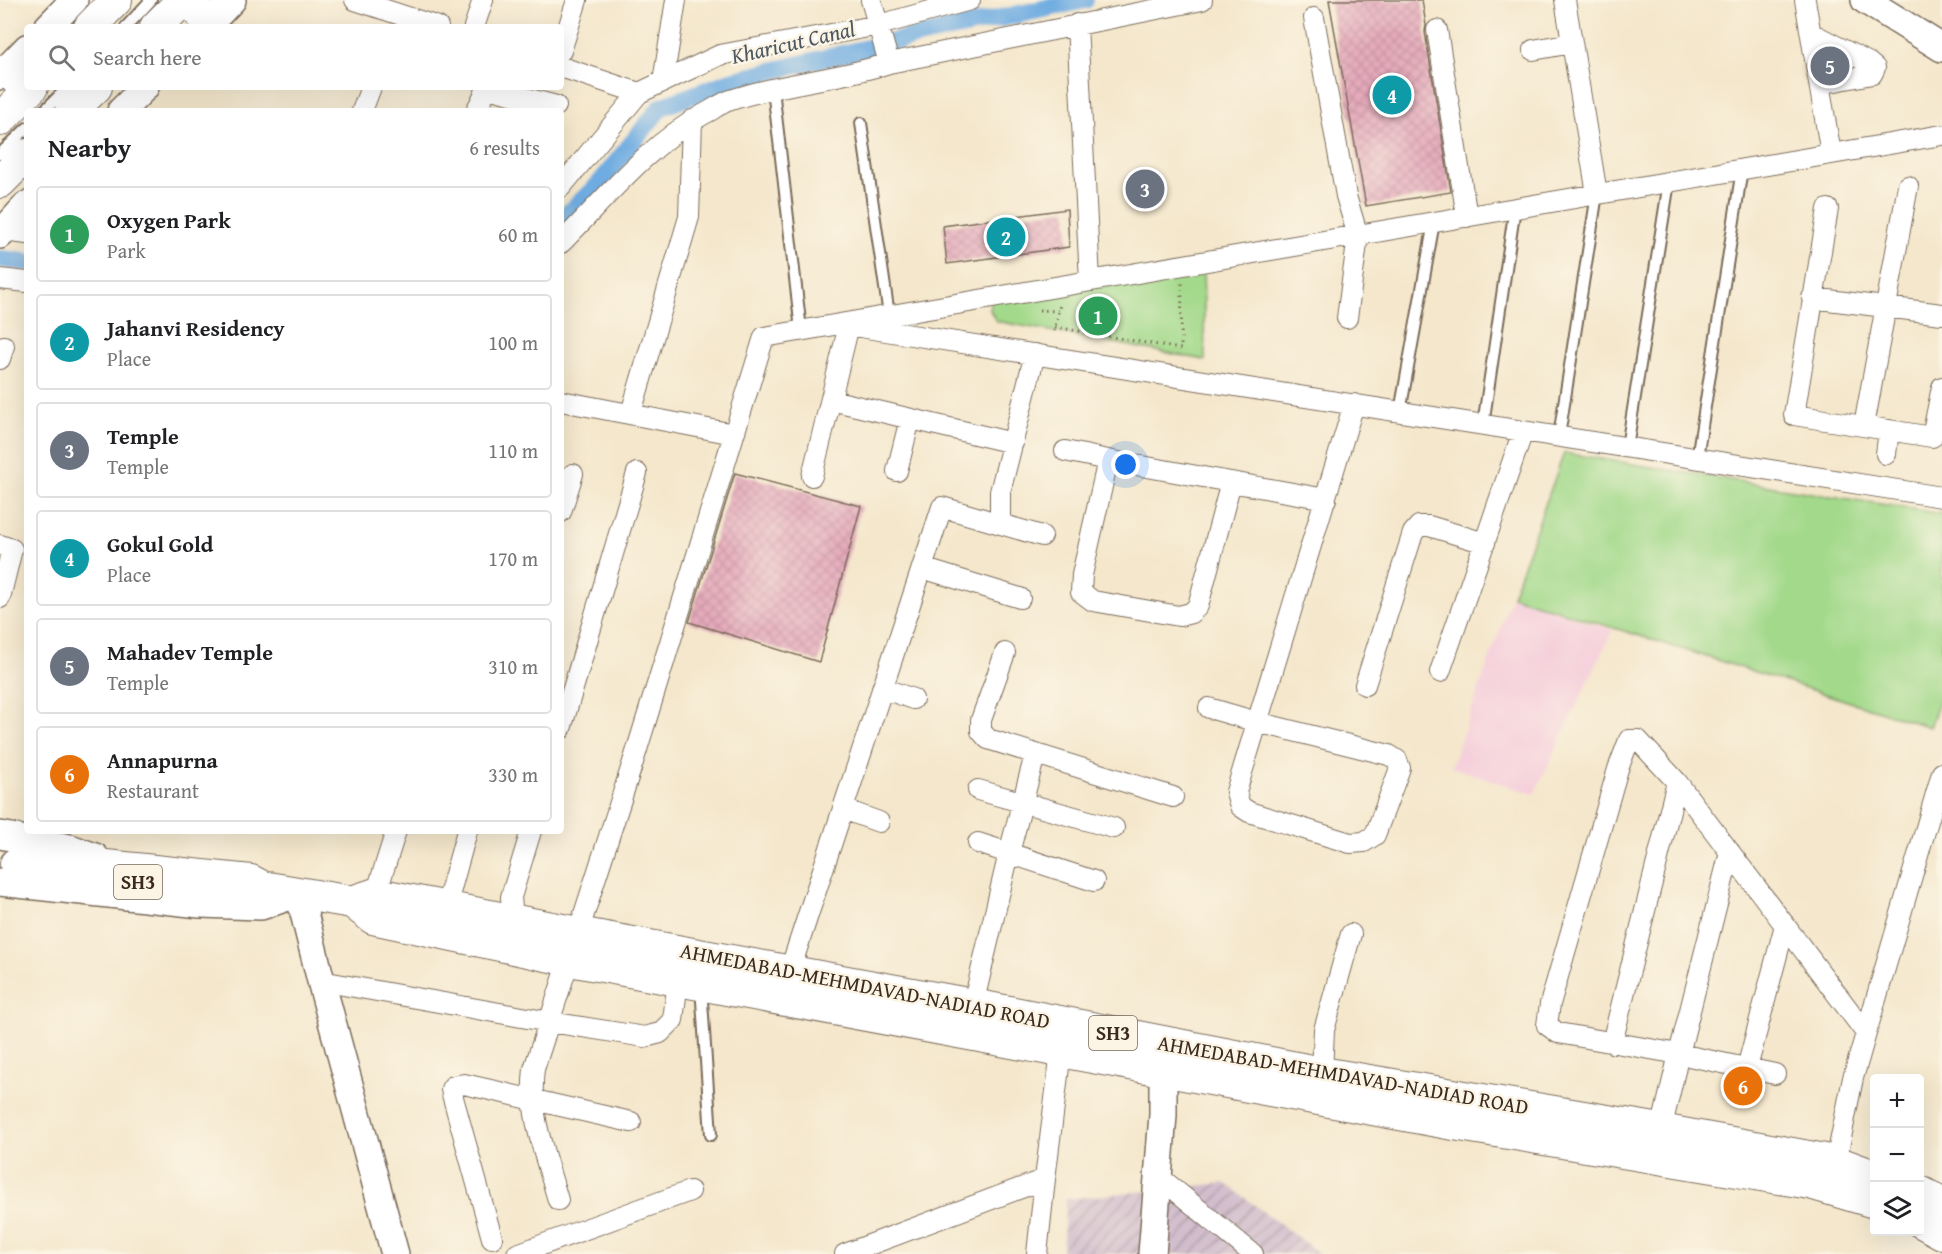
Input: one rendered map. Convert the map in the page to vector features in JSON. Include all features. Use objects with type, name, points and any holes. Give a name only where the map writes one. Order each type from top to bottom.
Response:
[{"type":"main road","points":[[93,24],[116,0]]},
{"type":"main road","points":[[159,24],[185,0],[207,24]]},
{"type":"main road","points":[[11,65],[24,82]]},
{"type":"main road","points":[[75,108],[93,90]]},
{"type":"main road","points":[[0,120],[35,96]]},
{"type":"main road","points":[[0,182],[24,158]]},
{"type":"main road","points":[[5,869],[33,860],[251,881],[262,887]]},
{"type":"main road","name":"SH3","points":[[5,869],[250,892],[262,887]]},
{"type":"main road","name":"AHMEDABAD-MEHMDAVAD-NADIAD ROAD","points":[[262,887],[299,893],[447,907],[513,919],[574,946],[790,970],[973,1005],[1163,1057],[1322,1073],[1661,1130],[1833,1176],[1870,1176]]},
{"type":"main road","points":[[364,898],[373,918],[574,946],[690,982],[1061,1051],[1163,1057],[1448,1123],[1810,1183],[1833,1176],[1870,1199]]},
{"type":"main road","points":[[1924,1194],[1942,1203]]},
{"type":"main road","points":[[1924,1223],[1942,1233]]},
{"type":"street","points":[[51,24],[74,0]]},
{"type":"street","points":[[209,24],[232,0]]},
{"type":"street","points":[[355,0],[429,24]]},
{"type":"street","points":[[475,24],[483,0]]},
{"type":"street","points":[[564,41],[577,0]]},
{"type":"street","points":[[663,82],[676,0]]},
{"type":"street","points":[[871,0],[889,63]]},
{"type":"street","points":[[564,183],[639,93],[720,55],[879,25],[970,0]]},
{"type":"street","points":[[564,240],[662,140],[692,120],[726,102],[773,89],[856,73],[889,63],[1202,0]]},
{"type":"street","points":[[1565,0],[1597,194]]},
{"type":"street","points":[[1805,0],[1831,154]]},
{"type":"street","points":[[1865,0],[1942,48]]},
{"type":"street","points":[[1314,18],[1346,196],[1358,236],[1347,318]]},
{"type":"street","points":[[1077,24],[1090,281]]},
{"type":"street","points":[[1437,30],[1467,217]]},
{"type":"street","points":[[1811,33],[1875,68],[1872,74],[1819,84]]},
{"type":"street","points":[[1533,50],[1572,43]]},
{"type":"street","points":[[564,68],[639,93]]},
{"type":"street","points":[[124,108],[142,90]]},
{"type":"street","points":[[363,108],[370,90]]},
{"type":"street","points":[[478,108],[485,93],[490,90]]},
{"type":"street","points":[[496,90],[556,106]]},
{"type":"street","points":[[631,413],[689,217],[692,120]]},
{"type":"street","points":[[558,1200],[534,1115],[531,1090],[534,1069],[764,337],[1942,135]]},
{"type":"street","points":[[1864,426],[1908,186]]},
{"type":"street","points":[[1828,209],[1794,415],[1932,437],[1942,387]]},
{"type":"street","points":[[10,233],[24,210]]},
{"type":"street","points":[[0,279],[24,282]]},
{"type":"street","points":[[1812,298],[1942,314]]},
{"type":"street","points":[[845,324],[1942,497]]},
{"type":"street","points":[[812,476],[831,400],[845,324]]},
{"type":"street","points":[[1000,524],[1000,492],[1035,354]]},
{"type":"street","points":[[831,400],[1013,443]]},
{"type":"street","points":[[564,402],[734,434]]},
{"type":"street","points":[[1209,708],[1257,722],[1389,755],[1397,760],[1400,768],[1375,835],[1364,842],[1350,843],[1249,812],[1240,806],[1236,792],[1257,722],[1326,499],[1354,404]]},
{"type":"street","points":[[897,471],[910,418]]},
{"type":"street","points":[[1886,454],[1889,430]]},
{"type":"street","points":[[1440,672],[1523,431]]},
{"type":"street","points":[[1065,451],[1326,499]]},
{"type":"street","points":[[1108,460],[1082,575],[1081,592],[1093,601],[1104,603],[1179,616],[1191,613],[1198,606],[1231,482]]},
{"type":"street","points":[[564,719],[637,472]]},
{"type":"street","points":[[564,502],[573,474]]},
{"type":"street","points":[[790,970],[942,507],[1042,536]]},
{"type":"street","points":[[1365,685],[1413,533],[1419,526],[1429,526],[1485,543]]},
{"type":"street","points":[[0,545],[12,549],[0,598]]},
{"type":"street","points":[[922,568],[1020,598]]},
{"type":"street","points":[[1005,653],[981,720],[981,732],[987,739],[1173,796]]},
{"type":"street","points":[[882,688],[913,699]]},
{"type":"street","points":[[1775,1074],[1679,1054],[1558,1033],[1547,1025],[1550,1004],[1618,769],[1629,740],[1638,740],[1677,782],[1866,1033]]},
{"type":"street","points":[[973,1005],[1035,755]]},
{"type":"street","points":[[1833,1176],[1853,1077],[1935,820],[1942,773]]},
{"type":"street","points":[[1612,1043],[1677,782]]},
{"type":"street","points":[[978,790],[1114,828]]},
{"type":"street","points":[[843,809],[879,822]]},
{"type":"street","points":[[364,898],[395,834]]},
{"type":"street","points":[[447,907],[466,834]]},
{"type":"street","points":[[513,919],[511,897],[530,834]]},
{"type":"street","name":"SH3","points":[[0,835],[70,848],[130,868]]},
{"type":"street","points":[[978,843],[1094,881]]},
{"type":"street","points":[[1661,1130],[1730,852]]},
{"type":"street","points":[[5,869],[200,904],[261,906],[299,893],[395,1254]]},
{"type":"street","points":[[1747,1068],[1785,925]]},
{"type":"street","points":[[1322,1073],[1324,1030],[1351,934]]},
{"type":"street","points":[[321,981],[645,1037],[660,1033],[673,1020],[690,982]]},
{"type":"street","points":[[1037,1254],[1061,1051]]},
{"type":"street","points":[[1152,1254],[1163,1115],[1163,1057]]},
{"type":"street","points":[[492,1238],[451,1089],[453,1086],[465,1084],[631,1122]]},
{"type":"street","points":[[1158,1176],[1253,1254]]},
{"type":"street","points":[[845,1254],[1045,1179]]},
{"type":"street","points":[[517,1254],[690,1191]]},
{"type":"lane","points":[[129,24],[151,0]]},
{"type":"lane","points":[[773,89],[801,330]]},
{"type":"lane","points":[[35,96],[57,90]]},
{"type":"lane","points":[[861,123],[889,315]]},
{"type":"lane","points":[[0,154],[24,131]]},
{"type":"lane","points":[[1696,458],[1742,170]]},
{"type":"lane","points":[[1627,447],[1669,182]]},
{"type":"lane","points":[[1559,436],[1597,194]]},
{"type":"lane","points":[[1483,425],[1515,207]]},
{"type":"lane","points":[[1400,412],[1434,222]]},
{"type":"lane","points":[[690,982],[711,1135]]},
{"type":"path","points":[[1055,327],[1181,349],[1182,275]]},
{"type":"path","points":[[1054,332],[1058,311]]},
{"type":"shaded area","points":[[1512,596],[1613,630],[1534,794],[1451,767]]},
{"type":"shaded area","points":[[1225,1183],[1320,1254],[1062,1254],[1066,1199]]},
{"type":"green space","points":[[1203,262],[1205,360],[996,321],[990,310],[992,298]]},
{"type":"green space","points":[[1564,453],[1942,514],[1942,692],[1930,727],[1512,596]]},
{"type":"building","points":[[1329,0],[1422,0],[1425,32],[1451,192],[1366,206]]},
{"type":"building","points":[[1067,209],[1069,247],[947,264],[943,226]]},
{"type":"building","points":[[735,473],[861,506],[819,662],[689,622]]},
{"type":"waterway","name":"Kharicut Canal","points":[[564,217],[599,184],[661,107],[731,81],[913,37],[1085,0]]},
{"type":"waterway","name":"Kharicut Canal","points":[[0,259],[24,262]]},
{"type":"place","name":"Mahadev Temple","points":[[1830,66]]},
{"type":"place","name":"Gokul Gold","points":[[1392,95]]},
{"type":"place","name":"Temple","points":[[1145,189]]},
{"type":"place","name":"Jahanvi Residency","points":[[1006,237]]},
{"type":"place","name":"Oxygen Park","points":[[1098,316]]},
{"type":"place","name":"Annapurna","points":[[1743,1086]]}]
